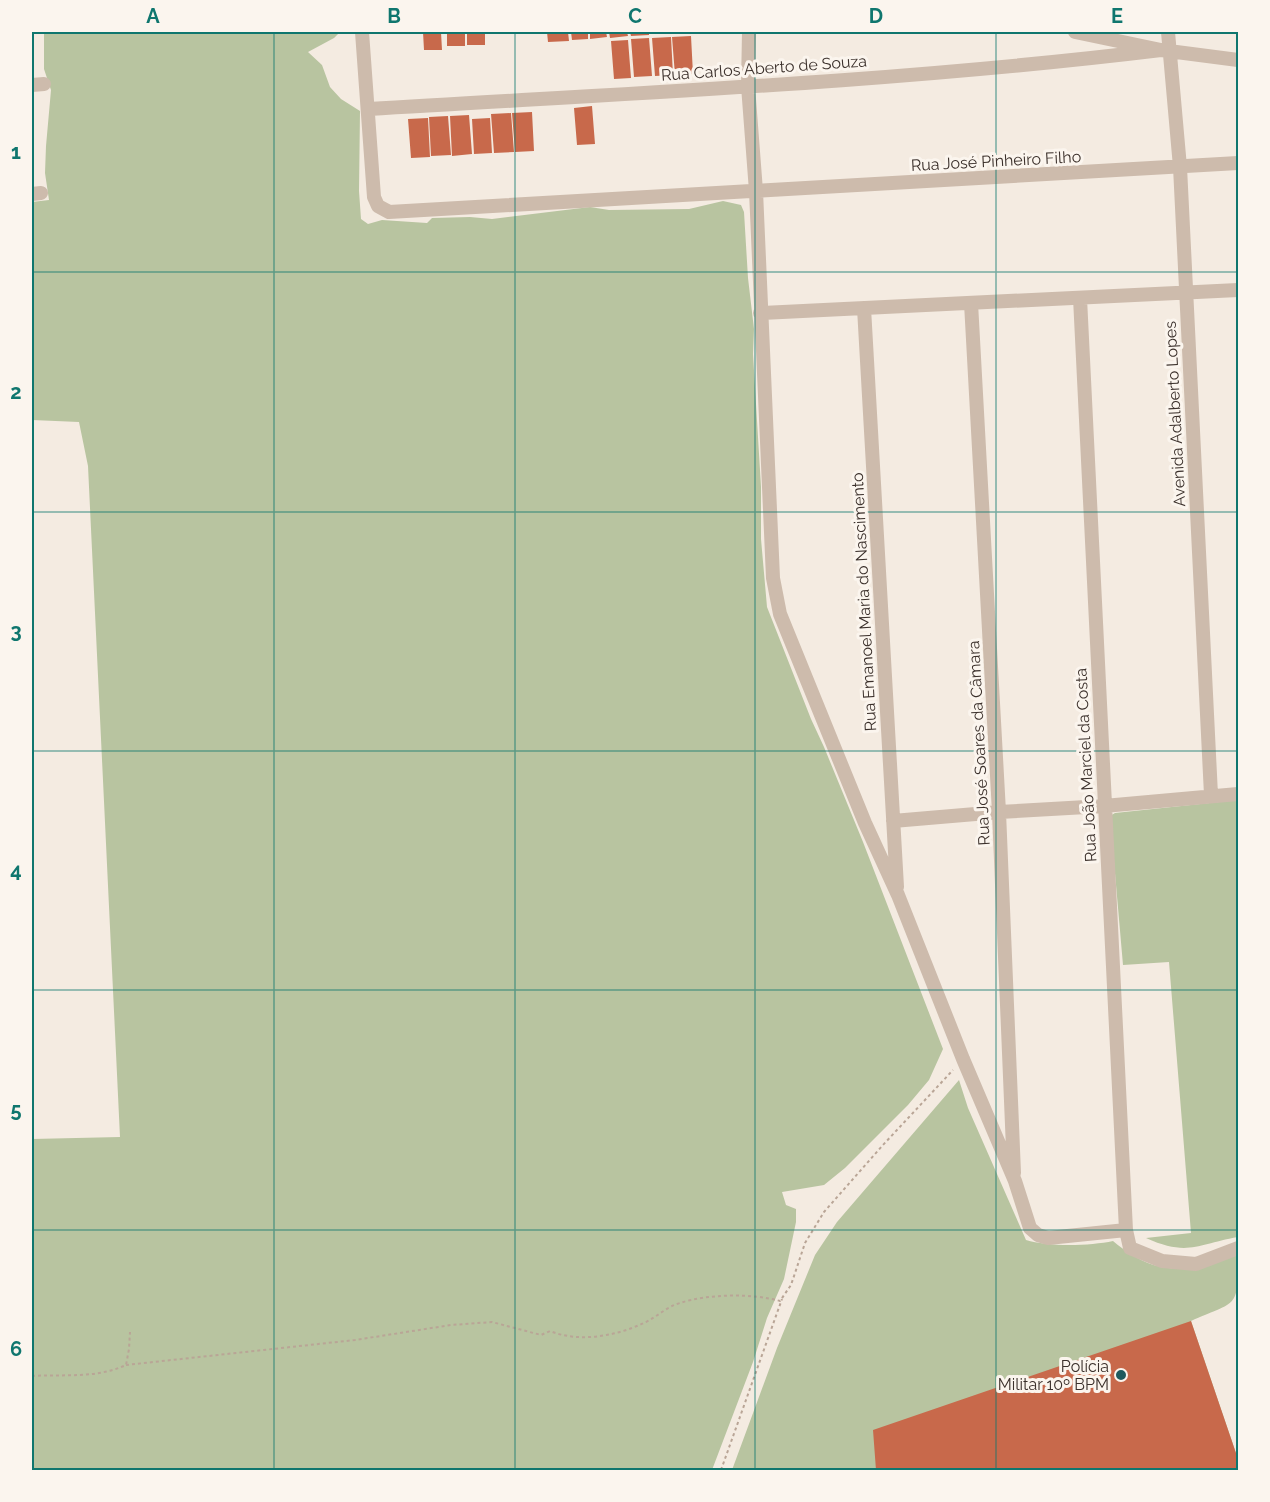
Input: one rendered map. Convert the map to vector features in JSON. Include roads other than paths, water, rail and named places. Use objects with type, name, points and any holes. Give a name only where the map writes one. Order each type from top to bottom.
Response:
[{"type":"street","points":[[363,32],[369,109]]},
{"type":"street","points":[[748,32],[748,86],[756,191],[773,579],[780,614],[1015,1181],[1030,1228],[1038,1235],[1048,1238],[1126,1230],[1130,1248],[1162,1261],[1196,1264],[1239,1248]]},
{"type":"street","points":[[1075,32],[1166,50],[1239,60]]},
{"type":"street","name":"Avenida Adalberto Lopes","points":[[1168,32],[1166,50],[1180,167],[1211,795]]},
{"type":"street","name":"Rua Carlos Aberto de Souza","points":[[369,109],[748,86],[1042,64],[1166,50]]},
{"type":"street","name":"Rua José Pinheiro Filho","points":[[369,109],[375,197],[378,206],[389,212],[1239,163]]},
{"type":"street","points":[[760,313],[1239,290]]},
{"type":"street","name":"Rua João Marciel da Costa","points":[[1080,298],[1126,1230]]},
{"type":"street","name":"Rua José Soares da Câmara","points":[[971,303],[999,812],[1015,1181]]},
{"type":"street","name":"Rua Emanoel Maria do Nascimento","points":[[864,308],[898,895]]},
{"type":"street","points":[[893,821],[1239,794]]},
{"type":"place","name":"Polícia Militar 10º BPM","points":[[1121,1375]]}]
